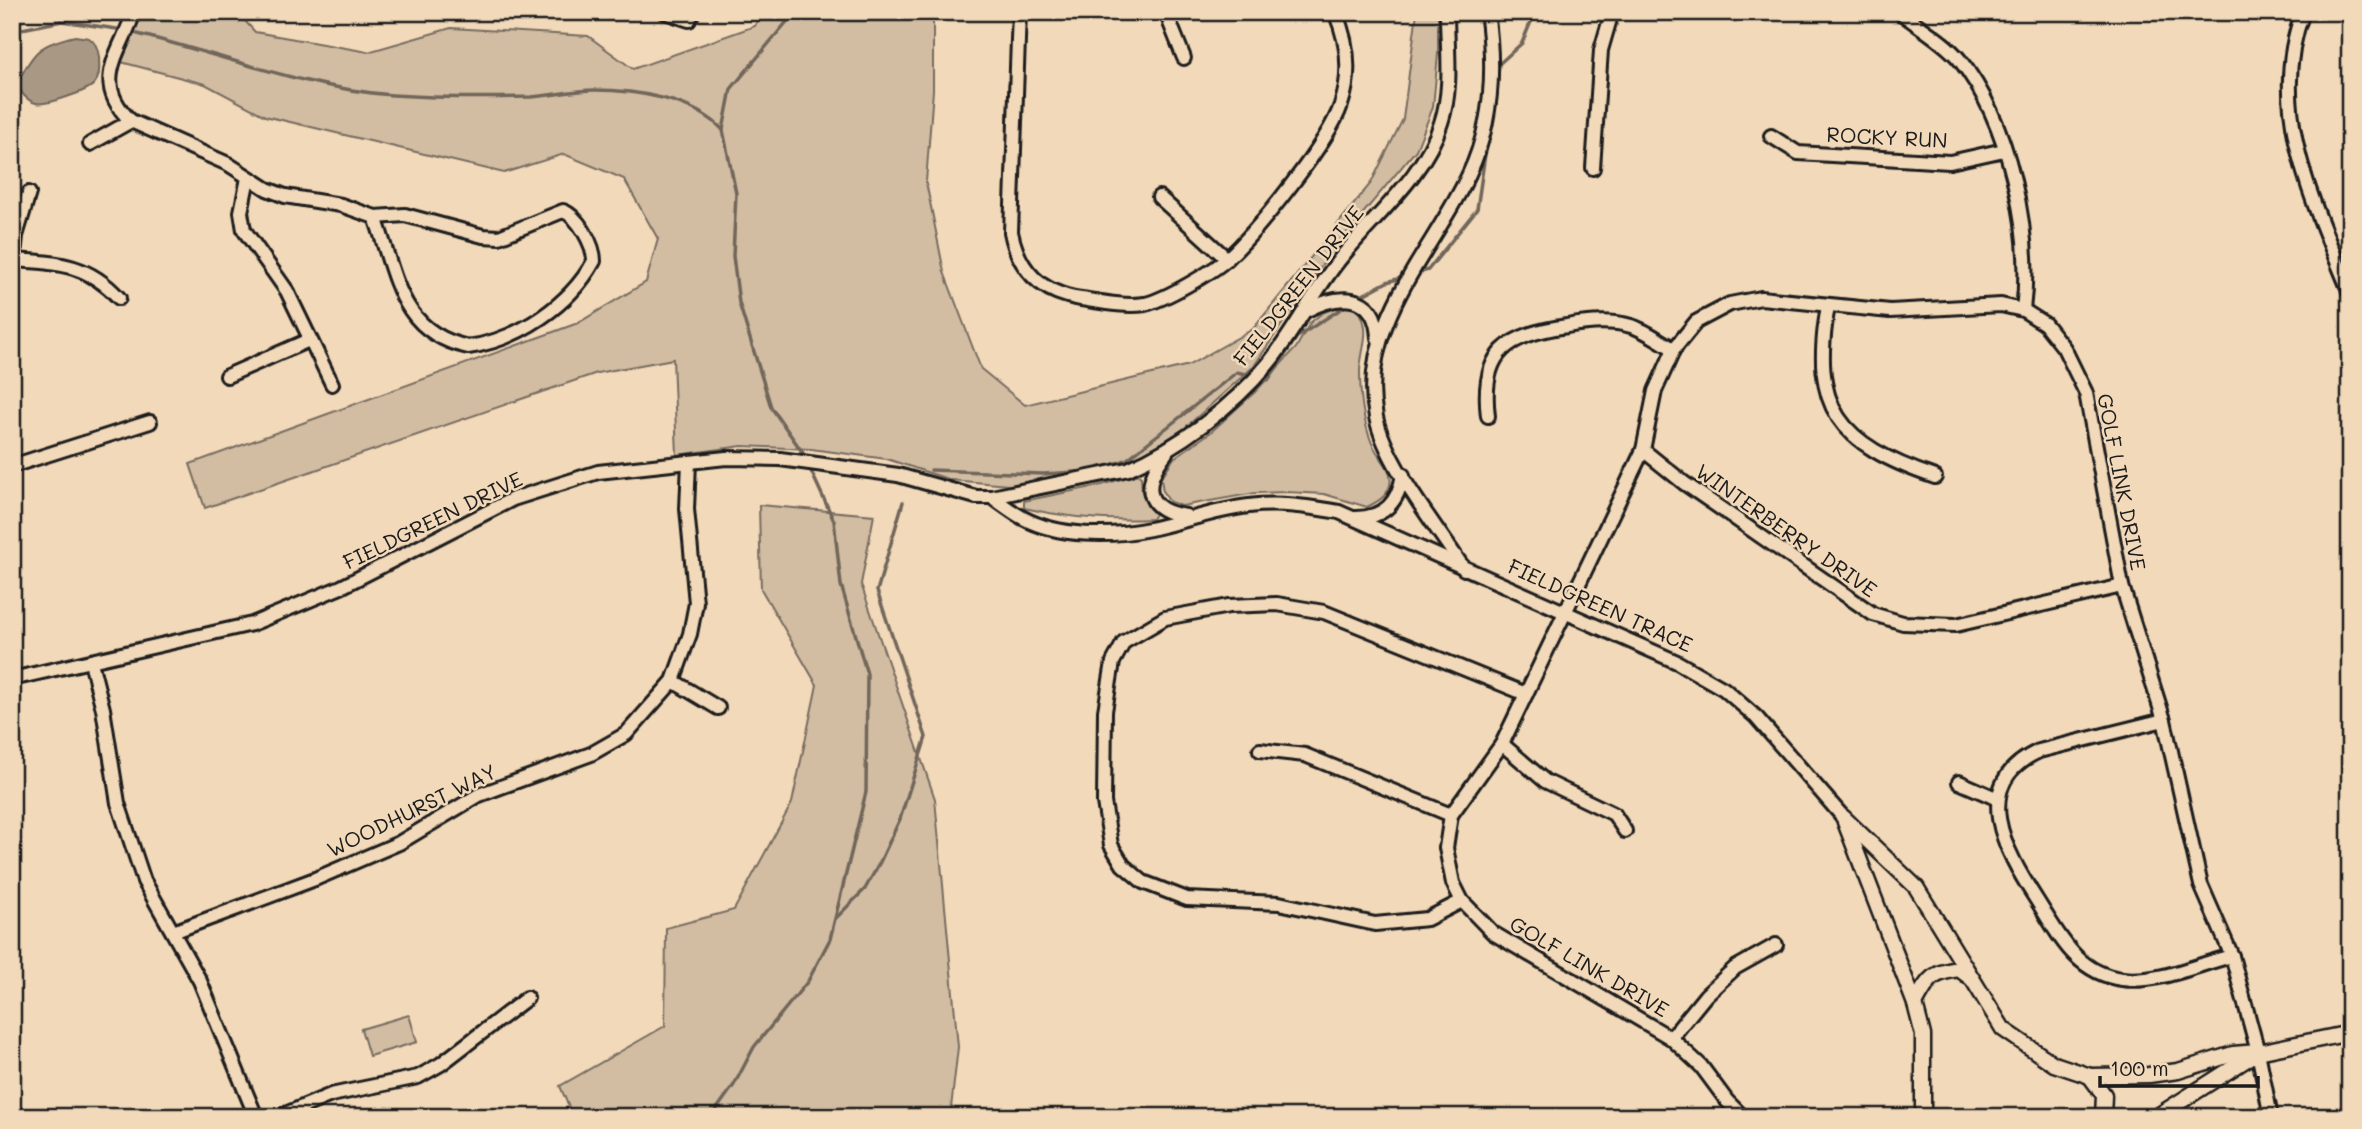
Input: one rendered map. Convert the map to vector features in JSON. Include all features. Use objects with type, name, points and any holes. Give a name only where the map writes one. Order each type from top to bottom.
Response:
[{"type":"street","points":[[134,12],[111,62],[109,84],[117,102],[131,121],[190,145],[228,164],[247,178],[285,196],[341,205],[375,217],[405,215],[483,236],[499,237],[563,211],[573,216],[587,238],[594,261],[551,313],[537,322],[468,346],[452,342],[424,327],[411,315],[375,217]]},
{"type":"street","points":[[665,12],[689,20],[693,12]]},
{"type":"street","points":[[1019,12],[1011,232],[1014,247],[1026,271],[1041,286],[1058,296],[1111,303],[1145,304],[1182,287],[1227,259],[1321,144],[1337,117],[1348,71],[1345,36],[1335,12]]},
{"type":"street","points":[[1171,12],[1170,23],[1184,58]]},
{"type":"street","name":"FIELDGREEN DRIVE","points":[[12,678],[252,624],[341,587],[513,499],[598,472],[726,458],[834,465],[898,475],[976,497],[992,497],[1128,469],[1171,447],[1252,380],[1305,311],[1332,270],[1419,167],[1435,141],[1447,96],[1447,12]]},
{"type":"street","points":[[1465,569],[1390,455],[1376,418],[1373,379],[1386,319],[1470,172],[1492,94],[1491,43],[1487,12]]},
{"type":"street","points":[[1593,168],[1601,50],[1612,12]]},
{"type":"street","points":[[1900,12],[1957,57],[1987,99],[2004,150],[2027,251],[2023,310]]},
{"type":"street","points":[[2303,12],[2290,60],[2288,100],[2293,134],[2344,262],[2350,293]]},
{"type":"street","points":[[90,144],[131,121]]},
{"type":"street","name":"ROCKY RUN","points":[[1772,136],[1798,153],[1950,162],[2004,150]]},
{"type":"street","points":[[247,178],[241,212],[244,230],[278,277],[332,384]]},
{"type":"street","points":[[12,277],[16,236],[29,193]]},
{"type":"street","points":[[1159,197],[1227,259]]},
{"type":"street","points":[[15,260],[79,269],[101,278],[119,298]]},
{"type":"street","points":[[1305,311],[1345,298],[1358,301],[1373,316],[1377,326],[1378,349]]},
{"type":"street","name":"GOLF LINK DRIVE","points":[[1743,1117],[1727,1101],[1702,1066],[1671,1038],[1493,933],[1462,901],[1453,883],[1446,848],[1451,815],[1502,744],[1643,450],[1656,391],[1674,349],[1696,322],[1730,304],[1761,298],[1828,306],[1925,311],[2001,305],[2023,310],[2045,324],[2064,348],[2086,393],[2122,586],[2164,720],[2194,860],[2232,956],[2258,1052],[2271,1117]]},
{"type":"street","points":[[1828,306],[1822,341],[1823,385],[1831,410],[1848,431],[1895,464],[1935,477]]},
{"type":"street","points":[[1488,416],[1485,390],[1493,362],[1520,336],[1581,323],[1612,322],[1634,327],[1674,349]]},
{"type":"street","points":[[227,376],[309,340]]},
{"type":"street","points":[[12,466],[150,422]]},
{"type":"street","points":[[1171,447],[1151,473],[1152,495],[1158,505],[1173,514],[1192,517]]},
{"type":"street","name":"WINTERBERRY DRIVE","points":[[1643,450],[1684,483],[1873,614],[1903,623],[1956,625],[2122,586]]},
{"type":"street","name":"WOODHURST WAY","points":[[173,932],[399,843],[480,795],[591,754],[626,734],[673,681],[690,634],[696,603],[687,509],[689,462]]},
{"type":"street","points":[[1352,518],[1368,518],[1390,507],[1401,489],[1404,475]]},
{"type":"street","name":"FIELDGREEN TRACE","points":[[992,497],[1025,519],[1058,530],[1105,534],[1142,530],[1249,506],[1293,504],[1339,512],[1677,662],[1724,688],[1756,717],[1843,817],[1915,1004],[1923,1035],[1923,1117]]},
{"type":"street","points":[[1462,901],[1427,919],[1375,924],[1279,903],[1187,900],[1143,882],[1123,865],[1111,845],[1104,802],[1105,711],[1113,662],[1124,642],[1165,618],[1229,606],[1277,604],[1324,612],[1526,694]]},
{"type":"street","points":[[91,662],[103,709],[118,803],[145,881],[200,981],[223,1044],[256,1117]]},
{"type":"street","points":[[673,681],[718,708]]},
{"type":"street","points":[[2164,720],[2031,754],[2008,774],[1998,799],[1998,825],[2013,863],[2073,957],[2093,971],[2123,979],[2154,977],[2232,956]]},
{"type":"street","points":[[1502,744],[1545,781],[1614,814],[1625,831]]},
{"type":"street","points":[[1260,750],[1305,755],[1451,815]]},
{"type":"street","points":[[1959,782],[1998,799]]},
{"type":"street","points":[[1843,817],[1916,887],[2003,1029],[2054,1064],[2090,1076],[2149,1075],[2178,1071],[2233,1054],[2258,1052],[2350,1033]]},
{"type":"street","points":[[1671,1038],[1706,995],[1735,968],[1776,945]]},
{"type":"street","points":[[1915,1004],[1931,977],[1942,971],[1959,969],[1976,982]]},
{"type":"street","points":[[278,1117],[331,1095],[418,1077],[441,1064],[527,998]]},
{"type":"street","points":[[2156,1117],[2258,1052]]},
{"type":"street","points":[[2090,1076],[2105,1095],[2103,1117]]},
{"type":"shaded area","points":[[143,12],[237,12],[255,32],[368,52],[451,28],[588,36],[633,69],[755,26],[761,12],[933,12],[933,90],[926,182],[944,272],[981,369],[1025,405],[1189,365],[1253,329],[1371,183],[1403,119],[1417,12],[1438,12],[1438,54],[1433,107],[1416,150],[1329,254],[1254,366],[1185,428],[1144,454],[1114,466],[1009,485],[951,480],[887,459],[811,449],[742,446],[677,455],[673,359],[597,373],[205,508],[190,464],[578,323],[646,282],[658,239],[624,179],[564,154],[504,173],[265,116],[205,84],[121,62]]},
{"type":"shaded area","points":[[75,36],[89,38],[96,46],[99,74],[94,84],[57,100],[36,103],[30,100],[17,84],[33,56],[53,42]]},
{"type":"shaded area","points":[[1340,306],[1357,308],[1364,324],[1361,397],[1371,441],[1391,479],[1384,496],[1367,507],[1324,494],[1287,492],[1255,493],[1182,506],[1170,502],[1163,492],[1161,478],[1174,458],[1211,432],[1256,391],[1296,348],[1310,323],[1322,313]]},
{"type":"shaded area","points":[[1137,474],[1141,477],[1147,506],[1155,514],[1152,519],[1088,518],[1024,508],[1024,501],[1102,485]]},
{"type":"shaded area","points":[[759,505],[874,515],[861,584],[935,799],[958,1047],[950,1117],[573,1117],[560,1086],[665,1026],[666,928],[734,910],[792,803],[817,685],[761,589]]},
{"type":"shaded area","points":[[409,1015],[417,1042],[369,1056],[361,1029]]},
{"type":"waterway","points":[[795,12],[731,89],[723,130],[736,193],[733,256],[739,303],[771,407],[803,453]]},
{"type":"waterway","points":[[1497,82],[1499,64],[1522,43],[1535,12]]},
{"type":"waterway","points":[[12,31],[62,21],[117,29]]},
{"type":"waterway","points":[[134,33],[294,78],[392,95],[531,97],[594,90],[646,94],[697,111],[723,130]]},
{"type":"waterway","points":[[1418,273],[1428,270],[1477,209],[1487,141]]},
{"type":"waterway","points":[[1361,296],[1387,282],[1404,277]]},
{"type":"waterway","points":[[1262,378],[1268,380],[1297,337],[1347,305]]},
{"type":"waterway","points":[[1102,468],[1126,460],[1237,372],[1249,375]]},
{"type":"waterway","points":[[931,470],[1043,474],[1091,471]]},
{"type":"waterway","points":[[711,1117],[734,1085],[754,1047],[808,981],[830,939],[866,792],[867,674],[841,585],[834,521],[811,471]]},
{"type":"waterway","points":[[836,918],[865,889],[880,862],[900,819],[926,737],[877,591],[903,502]]}]
